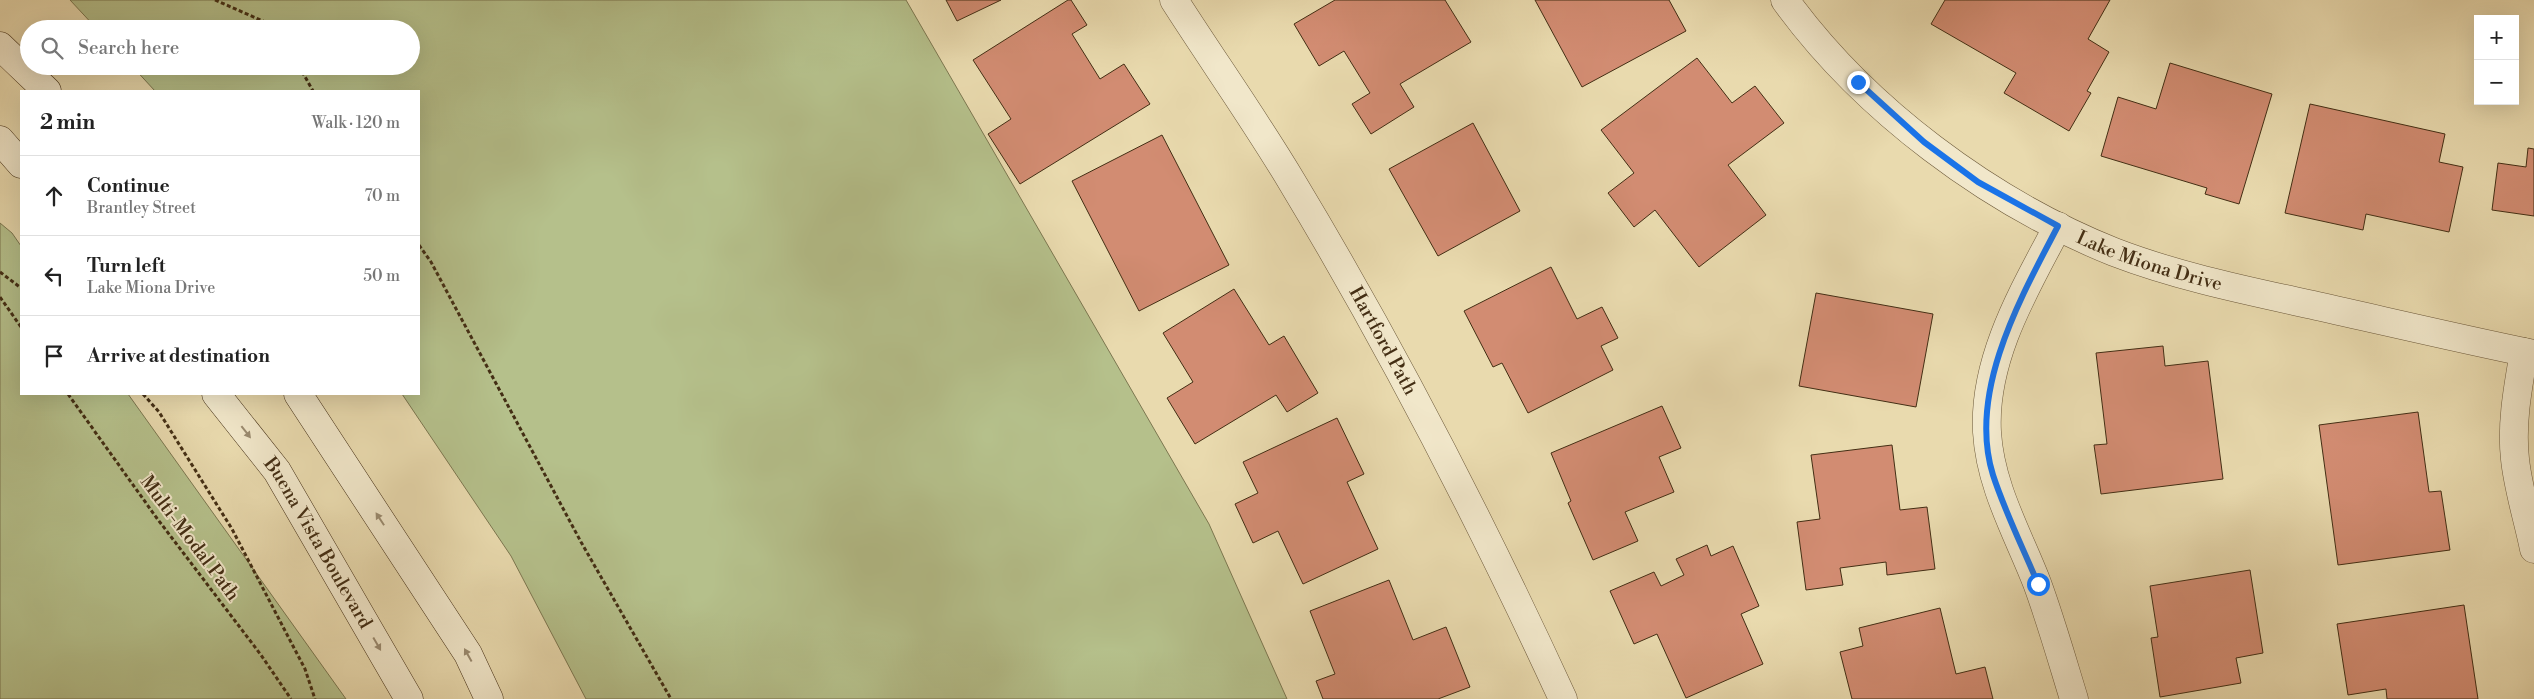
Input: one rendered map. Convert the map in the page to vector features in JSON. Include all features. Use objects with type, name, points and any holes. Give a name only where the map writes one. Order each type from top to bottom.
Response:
[{"type":"street","name":"Hartford Path","points":[[1174,0],[1292,182],[1387,349],[1470,508],[1563,699]]},
{"type":"street","name":"Lake Miona Drive","points":[[1785,0],[1808,31],[1858,82],[1924,142],[1978,182],[2058,226],[2115,252],[2190,277],[2529,353]]},
{"type":"street","points":[[0,46],[20,65]]},
{"type":"street","points":[[30,75],[46,90]]},
{"type":"street","points":[[0,140],[20,163]]},
{"type":"street","points":[[2058,226],[2007,329],[1990,393],[1987,431],[1993,473],[2038,584],[2074,699]]},
{"type":"street","points":[[2529,353],[2515,404],[2513,435],[2515,461],[2534,549]]},
{"type":"street","name":"Buena Vista Boulevard","points":[[217,395],[277,471],[409,699]]},
{"type":"street","points":[[299,395],[468,654],[489,699]]},
{"type":"path","points":[[215,0],[261,20]]},
{"type":"path","points":[[304,75],[312,90]]},
{"type":"path","points":[[420,246],[431,262],[581,542],[670,699]]},
{"type":"path","points":[[0,272],[20,287]]},
{"type":"path","points":[[0,296],[20,326]]},
{"type":"path","name":"Multi-Modal Path","points":[[69,395],[156,517],[261,655],[292,699]]},
{"type":"path","name":"Multi-Modal Path","points":[[144,395],[159,412],[232,529],[305,669],[315,699]]},
{"type":"green space","points":[[70,0],[906,0],[1209,524],[1287,699],[586,699],[511,556],[403,395],[420,395],[420,90],[154,90],[140,75],[420,75],[420,20],[89,20]]},
{"type":"green space","points":[[0,223],[12,233],[20,245],[20,395],[129,395],[346,699],[0,699]]},
{"type":"building","points":[[946,0],[1001,0],[957,21]]},
{"type":"building","points":[[1068,0],[1071,0],[1087,25],[1072,34],[1100,79],[1124,64],[1150,104],[1020,184],[988,134],[1011,119],[973,60]]},
{"type":"building","points":[[1335,0],[1445,0],[1471,42],[1400,84],[1414,107],[1371,134],[1352,104],[1370,93],[1344,51],[1319,66],[1294,24]]},
{"type":"building","points":[[1535,0],[1669,0],[1686,31],[1582,87]]},
{"type":"building","points":[[1945,0],[2110,0],[2088,39],[2109,52],[2087,91],[2091,93],[2069,131],[2004,93],[2016,73],[1931,24]]},
{"type":"building","points":[[1697,58],[1732,103],[1755,86],[1784,123],[1728,165],[1766,215],[1699,267],[1655,210],[1634,227],[1608,193],[1634,173],[1601,130]]},
{"type":"building","points":[[2170,63],[2272,94],[2239,204],[2205,194],[2207,188],[2101,156],[2118,97],[2156,109]]},
{"type":"building","points":[[2310,104],[2445,134],[2439,162],[2463,167],[2449,232],[2366,214],[2363,230],[2285,213]]},
{"type":"building","points":[[1473,123],[1520,211],[1438,256],[1389,169]]},
{"type":"building","points":[[1162,135],[1229,265],[1139,311],[1072,181]]},
{"type":"building","points":[[2528,148],[2534,149],[2534,216],[2492,210],[2498,163],[2526,167]]},
{"type":"building","points":[[1551,267],[1577,319],[1602,307],[1618,338],[1601,346],[1613,370],[1528,413],[1502,363],[1493,367],[1464,311]]},
{"type":"building","points":[[1234,289],[1269,345],[1284,336],[1318,393],[1287,412],[1276,395],[1195,444],[1167,398],[1193,382],[1163,333]]},
{"type":"building","points":[[1816,293],[1933,314],[1916,407],[1799,386]]},
{"type":"building","points":[[2163,346],[2165,366],[2208,361],[2223,479],[2101,494],[2094,445],[2107,444],[2096,353]]},
{"type":"building","points":[[1662,406],[1681,448],[1659,457],[1674,492],[1625,512],[1638,541],[1593,560],[1568,503],[1571,501],[1551,453]]},
{"type":"building","points":[[2418,412],[2429,492],[2441,491],[2450,550],[2338,565],[2319,425]]},
{"type":"building","points":[[1337,418],[1364,474],[1347,482],[1378,549],[1303,584],[1278,531],[1253,543],[1235,504],[1258,493],[1243,462]]},
{"type":"building","points":[[1892,445],[1900,510],[1927,507],[1935,569],[1887,575],[1886,562],[1840,568],[1843,585],[1806,590],[1797,522],[1820,519],[1811,455]]},
{"type":"building","points":[[1707,545],[1711,556],[1733,546],[1759,606],[1741,614],[1763,664],[1686,698],[1657,634],[1634,644],[1610,591],[1654,572],[1661,586],[1684,575],[1676,559]]},
{"type":"building","points":[[2250,570],[2263,653],[2236,658],[2241,683],[2160,697],[2151,638],[2158,637],[2150,586]]},
{"type":"building","points":[[1389,580],[1413,640],[1446,627],[1470,687],[1438,699],[1323,699],[1316,681],[1335,674],[1310,611]]},
{"type":"building","points":[[2464,605],[2478,699],[2387,699],[2386,689],[2348,695],[2337,624]]},
{"type":"building","points":[[1940,608],[1956,674],[1985,667],[1993,699],[1852,699],[1840,652],[1863,646],[1859,628]]},
{"type":"route","points":[[1858,82],[1924,142],[1978,182],[2058,226],[2007,329],[1990,393],[1987,431],[1993,473],[2038,584]]}]
